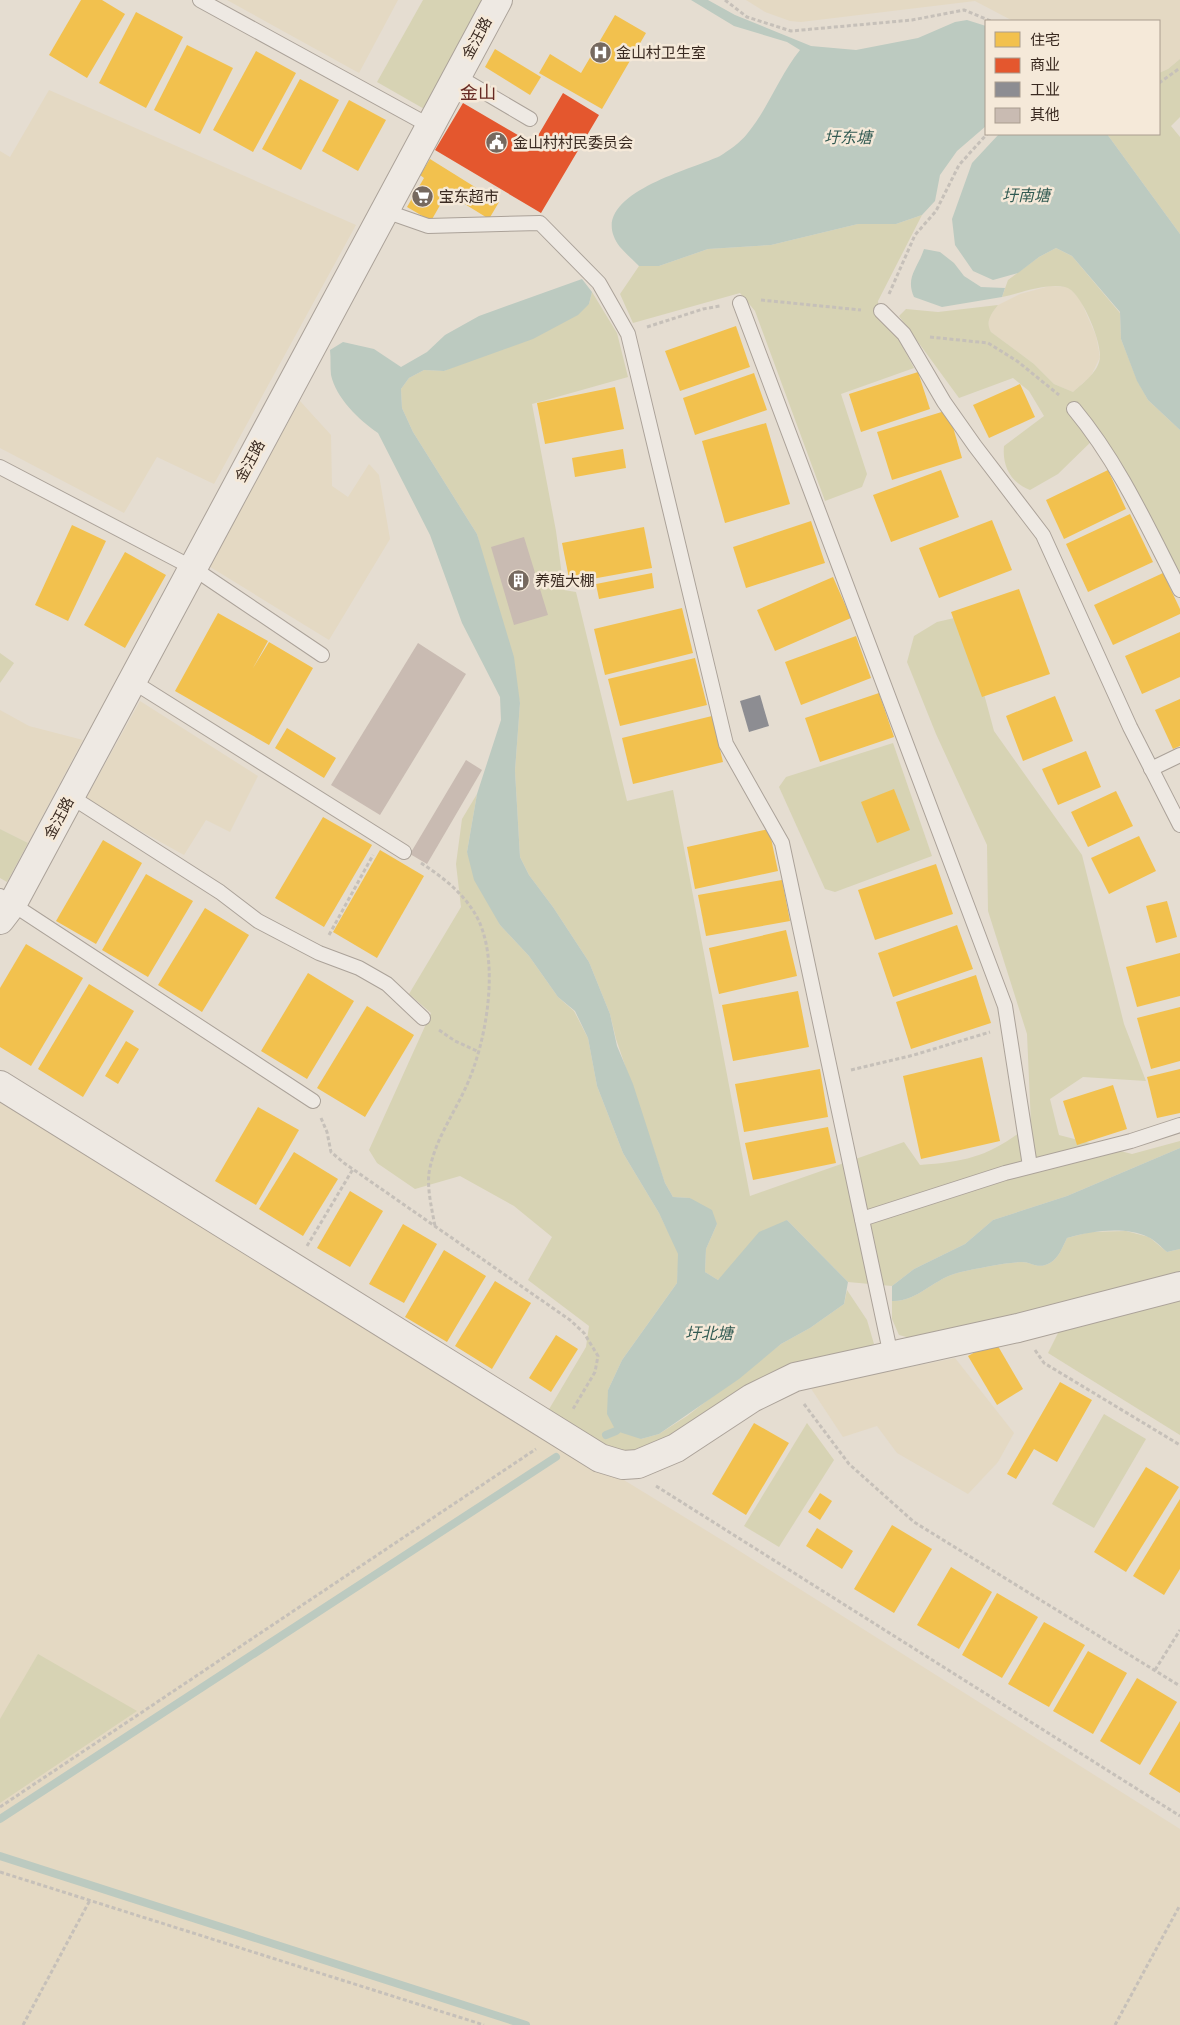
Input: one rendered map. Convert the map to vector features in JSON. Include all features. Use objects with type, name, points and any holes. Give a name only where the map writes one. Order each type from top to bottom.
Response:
[{"type":"street","name":"金汪路","points":[[4,906],[70,796],[498,0]]},
{"type":"street","points":[[0,1085],[600,1458],[623,1465],[638,1464],[676,1448],[752,1398],[795,1377],[1018,1328],[1180,1286]]},
{"type":"lane","points":[[200,0],[430,126]]},
{"type":"lane","points":[[457,76],[530,119]]},
{"type":"lane","points":[[385,211],[428,226],[467,223],[540,223],[598,283],[628,334],[726,744],[782,843],[891,1356]]},
{"type":"lane","points":[[740,303],[1006,1006],[1030,1166]]},
{"type":"lane","points":[[881,311],[904,334],[944,402],[1043,535],[1130,727],[1180,825]]},
{"type":"lane","points":[[1074,409],[1098,438],[1112,461],[1180,590]]},
{"type":"lane","points":[[0,467],[193,568],[322,655]]},
{"type":"lane","points":[[132,681],[404,852]]},
{"type":"lane","points":[[1151,769],[1180,755]]},
{"type":"lane","points":[[70,796],[220,892],[258,921],[319,953],[359,968],[387,984],[423,1018]]},
{"type":"lane","points":[[4,906],[313,1102]]},
{"type":"lane","points":[[862,1219],[1030,1166],[1131,1141],[1180,1125]]},
{"type":"path","points":[[725,0],[747,16],[791,31],[912,20],[964,10],[989,20]]},
{"type":"path","points":[[1160,82],[1180,68]]},
{"type":"path","points":[[881,311],[915,235],[936,211],[959,165],[986,135]]},
{"type":"path","points":[[904,334],[988,342],[1044,382],[1074,409]]},
{"type":"path","points":[[319,953],[382,839]]},
{"type":"path","points":[[404,852],[446,879],[474,911],[483,930],[490,979],[487,1013],[466,1087],[434,1151],[429,1175],[435,1226]]},
{"type":"path","points":[[423,1018],[455,1041],[477,1052]]},
{"type":"path","points":[[832,1075],[970,1039],[1008,1022]]},
{"type":"path","points":[[0,1807],[560,1433],[595,1372],[598,1356],[584,1333],[570,1320],[331,1152],[326,1132],[313,1102]]},
{"type":"path","points":[[294,1268],[354,1169]]},
{"type":"path","points":[[1018,1328],[1044,1363],[1180,1444]]},
{"type":"path","points":[[795,1377],[803,1403],[849,1464],[914,1522],[1180,1686]]},
{"type":"path","points":[[623,1465],[1180,1816]]},
{"type":"path","points":[[1155,1670],[1180,1630]]},
{"type":"path","points":[[0,1872],[484,2025]]},
{"type":"path","points":[[23,2025],[90,1900]]},
{"type":"path","points":[[1115,2025],[1180,1906]]},
{"type":"shaded area","points":[[227,0],[398,0],[359,73]]},
{"type":"shaded area","points":[[423,0],[488,0],[426,110],[377,82]]},
{"type":"shaded area","points":[[746,0],[1180,0],[1180,59],[1168,69],[1160,73],[1160,20],[1011,20],[975,1],[801,22],[790,21],[765,12]]},
{"type":"shaded area","points":[[1180,59],[1180,117],[1171,126],[1180,137],[1180,234],[1108,135],[1160,135],[1160,73],[1168,69]]},
{"type":"shaded area","points":[[49,90],[356,225],[214,484],[157,457],[124,513],[0,448],[0,151],[10,157]]},
{"type":"shaded area","points":[[922,215],[878,301],[879,316],[897,336],[914,368],[841,394],[867,474],[862,487],[825,501],[755,311],[740,293],[633,323],[620,294],[639,266],[659,266],[708,249],[771,245],[858,224],[896,224]]},
{"type":"shaded area","points":[[1056,248],[1072,256],[1120,313],[1121,339],[1137,380],[1148,400],[1180,430],[1180,575],[1100,433],[1058,474],[1030,490],[1023,487],[1013,478],[1006,467],[1004,446],[1044,416],[1029,391],[1013,378],[959,398],[899,316],[906,309],[938,312],[998,305],[989,321],[991,332],[1034,364],[1054,384],[1073,392],[1094,372],[1100,356],[1094,328],[1077,297],[1071,290],[1065,287],[1050,286],[1002,297],[1008,280],[1039,257]]},
{"type":"shaded area","points":[[1050,286],[1068,287],[1080,299],[1096,336],[1100,357],[1091,376],[1073,392],[1054,384],[1034,364],[991,332],[988,327],[989,317],[998,305],[1020,294]]},
{"type":"shaded area","points":[[592,292],[617,333],[628,377],[532,404],[556,531],[564,590],[576,592],[627,801],[673,790],[750,1196],[904,1142],[920,1165],[966,1159],[992,1150],[1031,1124],[1027,1034],[988,911],[987,845],[936,734],[907,662],[914,636],[937,622],[963,616],[994,731],[1082,855],[1124,1024],[1146,1081],[1083,1077],[1050,1099],[1059,1135],[1132,1154],[1180,1141],[1180,1148],[1067,1196],[993,1220],[965,1244],[914,1269],[892,1286],[848,1282],[787,1220],[718,1280],[705,1272],[706,1249],[717,1224],[690,1198],[673,1197],[665,1183],[616,1039],[610,1014],[589,962],[553,907],[529,875],[520,857],[515,771],[520,703],[477,534],[413,432],[402,408],[401,389],[409,378],[424,370],[444,371],[589,304]]},
{"type":"shaded area","points":[[300,401],[331,435],[332,486],[348,497],[369,464],[379,475],[390,539],[329,640],[207,565]]},
{"type":"shaded area","points":[[0,653],[14,663],[0,683]]},
{"type":"shaded area","points":[[140,701],[258,776],[230,832],[206,820],[184,855],[85,800]]},
{"type":"shaded area","points":[[0,710],[29,726],[83,740],[28,843],[0,829]]},
{"type":"shaded area","points":[[893,743],[932,856],[835,892],[825,889],[779,787],[786,777]]},
{"type":"shaded area","points":[[477,794],[467,852],[500,925],[529,956],[558,997],[574,1011],[588,1038],[597,1086],[623,1153],[659,1213],[679,1254],[677,1283],[622,1360],[608,1390],[641,1439],[659,1434],[687,1416],[781,1344],[810,1328],[844,1304],[847,1290],[867,1320],[874,1344],[647,1451],[612,1454],[545,1416],[586,1347],[589,1326],[528,1280],[552,1237],[514,1206],[460,1176],[415,1189],[377,1163],[369,1150],[431,1013],[409,994],[461,907],[456,864],[462,819]]},
{"type":"shaded area","points":[[0,829],[28,843],[7,882],[0,878]]},
{"type":"shaded area","points":[[0,1098],[730,1545],[1180,1829],[1180,2025],[0,2025]]},
{"type":"shaded area","points":[[1126,1231],[1149,1237],[1167,1252],[1180,1249],[1180,1278],[910,1338],[899,1335],[892,1319],[892,1301],[910,1298],[952,1275],[983,1267],[1021,1262],[1038,1266],[1046,1265],[1056,1258],[1067,1238],[1090,1232]]},
{"type":"shaded area","points":[[1180,1293],[1180,1435],[1048,1353],[1061,1327]]},
{"type":"shaded area","points":[[955,1358],[1014,1433],[998,1462],[968,1494],[897,1453],[877,1426],[843,1437],[810,1387]]},
{"type":"shaded area","points":[[1104,1414],[1146,1439],[1094,1528],[1052,1504]]},
{"type":"shaded area","points":[[807,1423],[834,1460],[779,1547],[744,1526]]},
{"type":"shaded area","points":[[38,1654],[137,1711],[0,1803],[0,1719]]},
{"type":"water","name":"圩东塘","points":[[691,0],[708,0],[735,15],[811,46],[856,50],[918,38],[955,22],[967,20],[985,26],[985,127],[957,151],[940,175],[935,201],[922,215],[896,224],[858,224],[771,245],[708,249],[659,266],[639,266],[620,247],[612,229],[615,213],[627,199],[644,188],[665,177],[720,156],[738,143],[754,124],[800,50],[787,42],[734,26]]},
{"type":"water","name":"圩南塘","points":[[998,135],[1108,135],[1180,234],[1180,430],[1148,400],[1137,381],[1121,339],[1120,312],[1072,256],[1056,248],[1039,257],[1018,273],[993,280],[973,271],[955,245],[952,219],[972,163]]},
{"type":"water","points":[[924,249],[940,252],[954,263],[964,276],[981,287],[1005,288],[1002,297],[942,307],[914,297],[911,284],[913,273]]},
{"type":"water","name":"圩北塘","points":[[582,279],[592,292],[589,304],[578,315],[533,339],[444,371],[424,370],[409,378],[401,389],[402,408],[413,432],[477,534],[514,657],[520,703],[515,771],[520,857],[529,875],[553,907],[589,962],[610,1014],[617,1046],[633,1084],[665,1183],[673,1197],[690,1198],[712,1210],[717,1224],[706,1249],[705,1272],[718,1280],[759,1232],[787,1220],[848,1282],[844,1304],[810,1328],[781,1344],[739,1379],[659,1434],[641,1439],[616,1431],[607,1414],[608,1390],[622,1360],[677,1283],[678,1254],[659,1213],[623,1153],[597,1086],[588,1038],[575,1011],[558,997],[529,956],[500,925],[474,880],[467,852],[477,794],[501,720],[500,697],[462,623],[430,535],[378,433],[349,408],[338,392],[331,375],[330,350],[343,342],[374,349],[401,367],[427,352],[445,335],[479,316]]},
{"type":"water","points":[[1180,1148],[1180,1249],[1167,1252],[1151,1238],[1129,1232],[1087,1233],[1067,1238],[1056,1258],[1046,1265],[1038,1266],[1021,1262],[961,1272],[943,1279],[910,1298],[892,1301],[892,1286],[914,1269],[965,1244],[993,1220],[1067,1196]]},
{"type":"building: 住宅","points":[[81,0],[102,0],[125,14],[87,78],[49,55]]},
{"type":"building: 住宅","points":[[136,12],[183,37],[146,108],[99,83]]},
{"type":"building: 住宅","points":[[615,15],[646,33],[602,109],[539,73],[550,54],[581,73]]},
{"type":"building: 住宅","points":[[187,45],[233,68],[200,134],[154,110]]},
{"type":"building: 住宅","points":[[495,49],[541,77],[530,95],[485,67]]},
{"type":"building: 住宅","points":[[256,51],[296,73],[253,152],[213,130]]},
{"type":"building: 住宅","points":[[300,79],[339,100],[301,170],[262,149]]},
{"type":"building: 住宅","points":[[349,100],[386,120],[358,171],[322,151]]},
{"type":"building: 住宅","points":[[430,159],[499,202],[489,219],[447,193],[431,221],[407,207],[424,178],[420,175]]},
{"type":"building: 住宅","points":[[736,326],[750,367],[680,391],[665,351]]},
{"type":"building: 住宅","points":[[918,372],[930,409],[861,432],[849,394]]},
{"type":"building: 住宅","points":[[754,373],[767,410],[695,435],[683,398]]},
{"type":"building: 住宅","points":[[1020,384],[1035,417],[989,438],[973,405]]},
{"type":"building: 住宅","points":[[615,387],[624,429],[545,444],[537,403]]},
{"type":"building: 住宅","points":[[948,410],[962,458],[892,480],[877,432]]},
{"type":"building: 住宅","points":[[766,423],[790,504],[725,523],[702,441]]},
{"type":"building: 住宅","points":[[623,449],[626,468],[575,477],[572,458]]},
{"type":"building: 住宅","points":[[941,470],[959,517],[891,542],[873,495]]},
{"type":"building: 住宅","points":[[1108,470],[1126,509],[1064,539],[1046,500]]},
{"type":"building: 住宅","points":[[1130,514],[1153,562],[1088,592],[1066,544]]},
{"type":"building: 住宅","points":[[992,520],[1012,570],[939,598],[919,548]]},
{"type":"building: 住宅","points":[[811,521],[825,563],[746,588],[733,547]]},
{"type":"building: 住宅","points":[[72,525],[106,541],[68,621],[35,605]]},
{"type":"building: 住宅","points":[[644,527],[652,568],[570,583],[562,543]]},
{"type":"building: 住宅","points":[[125,552],[166,575],[125,648],[84,625]]},
{"type":"building: 住宅","points":[[652,573],[654,588],[599,599],[596,584]]},
{"type":"building: 住宅","points":[[1163,573],[1180,609],[1180,614],[1113,645],[1094,605]]},
{"type":"building: 住宅","points":[[833,577],[851,618],[775,651],[757,610]]},
{"type":"building: 住宅","points":[[1019,589],[1050,674],[982,697],[951,612]]},
{"type":"building: 住宅","points":[[682,608],[693,653],[605,675],[594,629]]},
{"type":"building: 住宅","points":[[218,613],[268,641],[253,668],[269,642],[313,668],[269,745],[175,691]]},
{"type":"building: 住宅","points":[[1180,632],[1180,677],[1142,694],[1125,656]]},
{"type":"building: 住宅","points":[[856,636],[871,678],[801,705],[785,662]]},
{"type":"building: 住宅","points":[[695,658],[707,705],[620,726],[608,679]]},
{"type":"building: 住宅","points":[[879,693],[894,737],[820,762],[805,718]]},
{"type":"building: 住宅","points":[[1055,696],[1073,741],[1023,761],[1006,716]]},
{"type":"building: 住宅","points":[[1180,699],[1180,746],[1173,749],[1155,710]]},
{"type":"building: 住宅","points":[[712,716],[723,762],[633,784],[622,738]]},
{"type":"building: 住宅","points":[[287,728],[336,758],[324,778],[275,748]]},
{"type":"building: 住宅","points":[[1086,751],[1101,787],[1058,805],[1042,769]]},
{"type":"building: 住宅","points":[[894,789],[910,830],[877,843],[861,802]]},
{"type":"building: 住宅","points":[[1116,791],[1133,826],[1088,847],[1071,812]]},
{"type":"building: 住宅","points":[[323,817],[372,845],[324,927],[275,898]]},
{"type":"building: 住宅","points":[[769,829],[778,871],[695,889],[687,847]]},
{"type":"building: 住宅","points":[[1139,836],[1156,871],[1109,894],[1091,858]]},
{"type":"building: 住宅","points":[[103,840],[142,863],[96,944],[56,921]]},
{"type":"building: 住宅","points":[[380,850],[424,876],[377,958],[333,932]]},
{"type":"building: 住宅","points":[[936,864],[953,914],[875,940],[858,890]]},
{"type":"building: 住宅","points":[[146,874],[193,901],[148,977],[102,950]]},
{"type":"building: 住宅","points":[[782,880],[790,921],[706,936],[698,895]]},
{"type":"building: 住宅","points":[[1167,901],[1177,937],[1156,943],[1146,906]]},
{"type":"building: 住宅","points":[[205,908],[249,935],[202,1012],[158,985]]},
{"type":"building: 住宅","points":[[957,925],[973,969],[893,997],[878,953]]},
{"type":"building: 住宅","points":[[786,930],[797,976],[719,994],[709,948]]},
{"type":"building: 住宅","points":[[26,944],[83,978],[31,1066],[0,1047],[0,988]]},
{"type":"building: 住宅","points":[[1180,953],[1180,996],[1137,1007],[1126,967]]},
{"type":"building: 住宅","points":[[308,973],[354,1001],[307,1079],[261,1051]]},
{"type":"building: 住宅","points":[[976,975],[991,1023],[911,1049],[896,1002]]},
{"type":"building: 住宅","points":[[89,984],[134,1011],[83,1097],[38,1069]]},
{"type":"building: 住宅","points":[[798,991],[809,1047],[733,1061],[722,1005]]},
{"type":"building: 住宅","points":[[367,1006],[414,1035],[365,1117],[317,1088]]},
{"type":"building: 住宅","points":[[1180,1007],[1180,1061],[1151,1069],[1137,1018]]},
{"type":"building: 住宅","points":[[126,1041],[139,1049],[118,1084],[105,1076]]},
{"type":"building: 住宅","points":[[982,1057],[1000,1141],[921,1159],[903,1076]]},
{"type":"building: 住宅","points":[[820,1069],[828,1117],[744,1132],[735,1084]]},
{"type":"building: 住宅","points":[[1180,1069],[1180,1113],[1157,1118],[1147,1077]]},
{"type":"building: 住宅","points":[[1113,1085],[1127,1129],[1077,1145],[1063,1101]]},
{"type":"building: 住宅","points":[[258,1107],[299,1130],[256,1205],[215,1181]]},
{"type":"building: 住宅","points":[[828,1127],[836,1163],[753,1180],[745,1143]]},
{"type":"building: 住宅","points":[[294,1152],[338,1179],[303,1236],[259,1209]]},
{"type":"building: 住宅","points":[[350,1191],[383,1211],[350,1267],[317,1248]]},
{"type":"building: 住宅","points":[[403,1224],[437,1244],[404,1303],[369,1284]]},
{"type":"building: 住宅","points":[[444,1250],[486,1276],[447,1342],[405,1317]]},
{"type":"building: 住宅","points":[[495,1281],[531,1303],[492,1369],[455,1346]]},
{"type":"building: 住宅","points":[[556,1335],[578,1349],[551,1392],[529,1378]]},
{"type":"building: 住宅","points":[[995,1341],[1023,1389],[997,1405],[968,1356]]},
{"type":"building: 住宅","points":[[1060,1382],[1092,1400],[1057,1462],[1034,1449],[1016,1479],[1007,1474]]},
{"type":"building: 住宅","points":[[754,1423],[789,1443],[746,1515],[712,1494]]},
{"type":"building: 住宅","points":[[1146,1467],[1179,1487],[1126,1572],[1094,1552]]},
{"type":"building: 住宅","points":[[820,1493],[832,1501],[820,1520],[808,1512]]},
{"type":"building: 住宅","points":[[1180,1499],[1180,1569],[1164,1595],[1133,1576]]},
{"type":"building: 住宅","points":[[892,1525],[932,1549],[894,1613],[854,1589]]},
{"type":"building: 住宅","points":[[817,1528],[853,1551],[842,1569],[806,1546]]},
{"type":"building: 住宅","points":[[951,1567],[992,1592],[959,1649],[917,1625]]},
{"type":"building: 住宅","points":[[997,1593],[1038,1617],[1002,1678],[962,1655]]},
{"type":"building: 住宅","points":[[1044,1622],[1085,1645],[1049,1707],[1008,1684]]},
{"type":"building: 住宅","points":[[1088,1651],[1127,1673],[1093,1734],[1053,1711]]},
{"type":"building: 住宅","points":[[1137,1678],[1177,1702],[1140,1765],[1100,1741]]},
{"type":"building: 住宅","points":[[1180,1721],[1180,1793],[1149,1774]]},
{"type":"building: 商业","points":[[563,93],[599,115],[541,213],[435,150],[463,103],[533,144]]},
{"type":"building: 工业","points":[[760,695],[769,726],[749,732],[740,701]]},
{"type":"building: 其他","name":"养殖大棚","points":[[524,537],[548,615],[514,625],[491,547]]},
{"type":"building: 其他","points":[[418,643],[466,674],[380,815],[331,785]]},
{"type":"building: 其他","points":[[466,760],[482,770],[427,864],[410,854]]},
{"type":"waterway","points":[[606,1435],[616,1431]]},
{"type":"waterway","points":[[0,1819],[556,1457]]},
{"type":"waterway","points":[[0,1856],[526,2025]]},
{"type":"place","name":"金山村卫生室","points":[[600,53]]},
{"type":"place","name":"金山村村民委员会","points":[[497,143]]},
{"type":"place","name":"宝东超市","points":[[423,197]]},
{"type":"place","name":"养殖大棚","points":[[519,581]]},
{"type":"district","name":"金山","points":[[478,93]]}]
